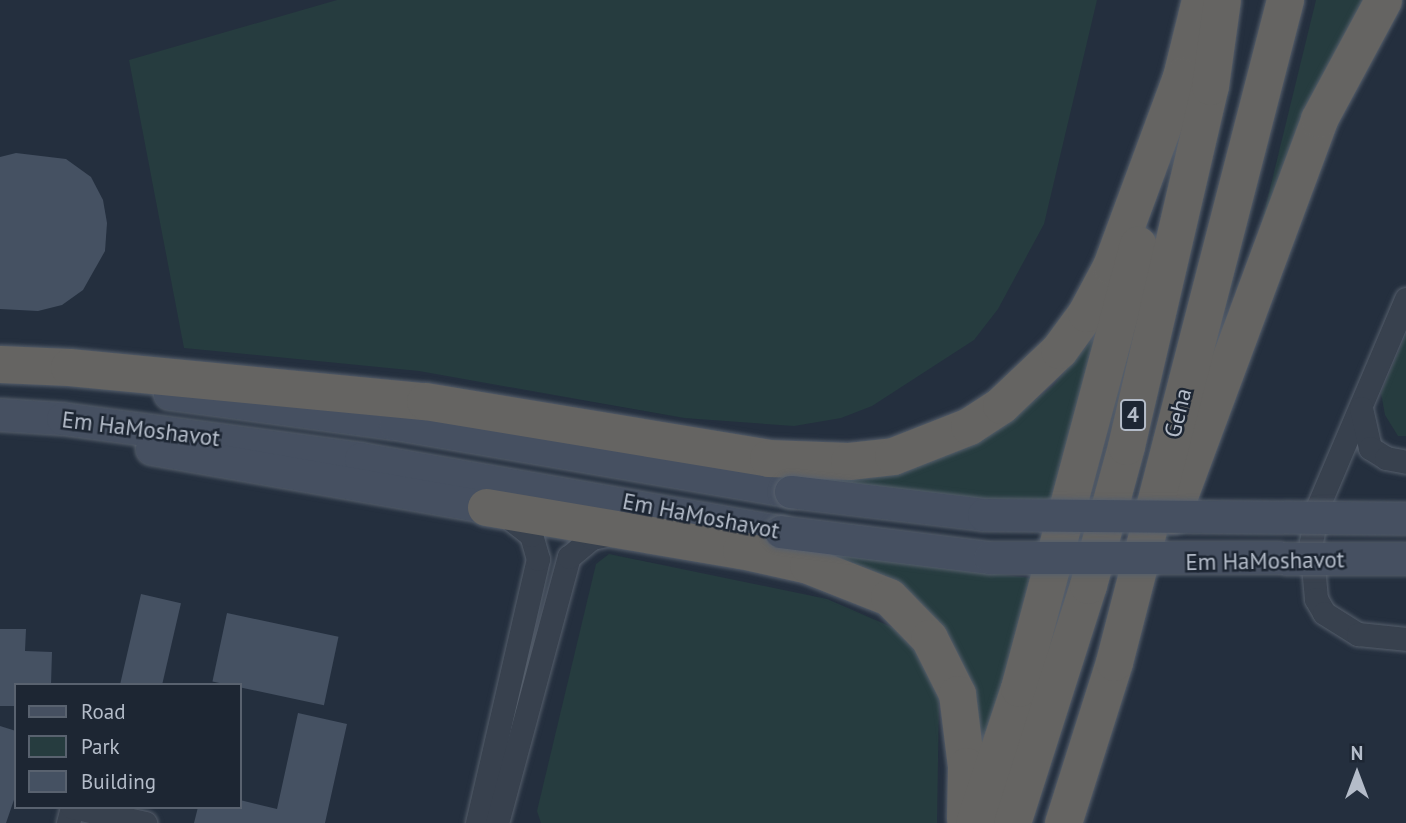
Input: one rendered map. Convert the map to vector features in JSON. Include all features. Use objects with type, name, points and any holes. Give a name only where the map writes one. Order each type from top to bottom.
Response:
[{"type":"highway","points":[[974,823],[1019,688],[1076,489],[1200,0]]},
{"type":"highway","name":"Geha","points":[[1012,823],[1088,585],[1126,446],[1210,86],[1222,0]]},
{"type":"highway","name":"Geha","points":[[1063,823],[1114,662],[1285,0]]},
{"type":"highway","points":[[1114,662],[1231,367],[1319,119],[1383,0]]},
{"type":"highway","points":[[0,365],[69,366],[425,401],[768,458],[849,461],[893,456],[969,426],[1001,405],[1059,350],[1086,313],[1111,266],[1181,77]]},
{"type":"highway","points":[[486,507],[637,532],[808,565],[860,583],[890,597],[912,617],[947,668],[957,694],[966,766],[965,823]]},
{"type":"main road","name":"Em HaMoshavot","points":[[0,379],[75,382],[395,424],[791,492],[984,515],[1406,519]]},
{"type":"main road","name":"Em HaMoshavot","points":[[4,415],[64,419],[348,457],[781,532],[990,558],[1406,559]]},
{"type":"main road","points":[[4,415],[128,445],[486,507]]},
{"type":"street","points":[[1406,299],[1318,506],[1311,543],[1316,599],[1336,624],[1358,634],[1406,639]]},
{"type":"street","points":[[1362,404],[1363,429],[1370,448],[1403,462]]},
{"type":"street","points":[[1338,460],[1403,462]]},
{"type":"street","points":[[477,823],[538,559],[531,535],[521,525],[486,507]]},
{"type":"street","points":[[497,823],[502,792],[569,557],[592,538],[637,532]]},
{"type":"street","points":[[81,809],[145,823]]},
{"type":"green space","points":[[337,0],[1097,0],[1044,224],[998,309],[974,340],[872,406],[841,418],[794,426],[684,418],[419,371],[184,348],[129,60]]},
{"type":"green space","points":[[1316,0],[1373,0],[1255,250]]},
{"type":"green space","points":[[1406,334],[1406,436],[1398,436],[1385,415],[1381,393]]},
{"type":"green space","points":[[1094,337],[1052,509],[764,479],[1007,422],[1053,386]]},
{"type":"green space","points":[[816,545],[919,565],[1031,578],[985,764],[950,647],[810,562]]},
{"type":"green space","points":[[609,554],[827,599],[894,628],[923,660],[939,699],[937,823],[541,823],[537,811],[596,564]]},
{"type":"building","points":[[16,153],[66,159],[91,177],[103,200],[107,223],[105,251],[83,290],[62,305],[38,311],[0,309],[0,157]]},
{"type":"building","points":[[141,594],[181,603],[163,683],[120,683]]},
{"type":"building","points":[[227,613],[339,637],[324,705],[242,688],[242,683],[212,681]]},
{"type":"building","points":[[0,629],[26,629],[25,651],[52,652],[51,683],[14,683],[14,706],[0,706]]},
{"type":"building","points":[[298,713],[347,724],[325,823],[194,823],[198,809],[242,809],[242,800],[277,809]]},
{"type":"building","points":[[0,726],[14,730],[14,800],[6,823],[0,823]]}]
